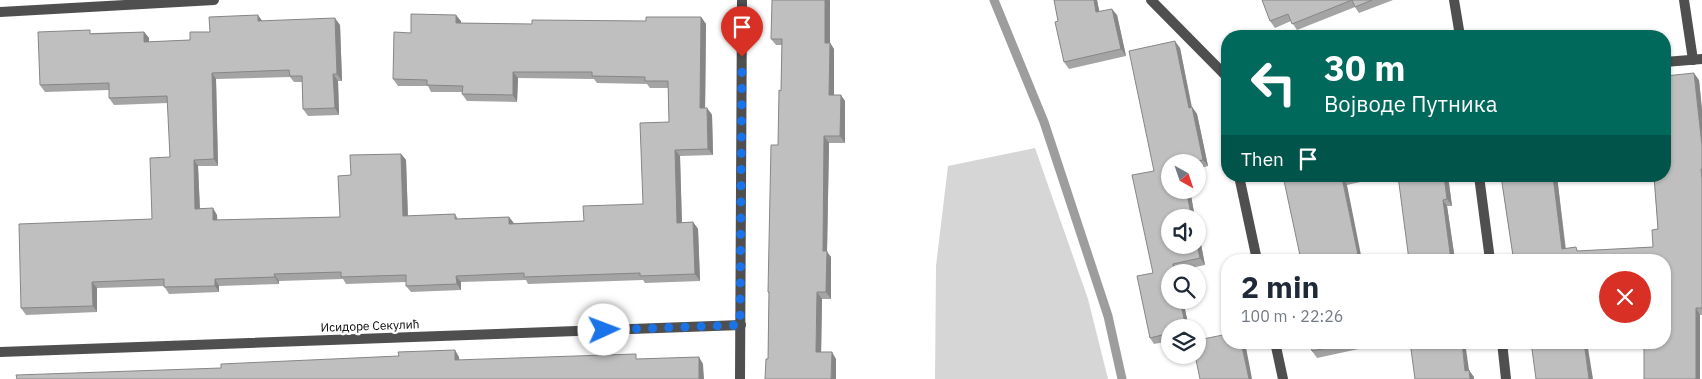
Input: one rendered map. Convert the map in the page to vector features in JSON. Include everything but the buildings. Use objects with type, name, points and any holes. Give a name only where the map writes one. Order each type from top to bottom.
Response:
[{"type":"street","points":[[0,12],[214,0]]},
{"type":"street","points":[[740,379],[742,0]]},
{"type":"street","points":[[1151,0],[1221,71]]},
{"type":"street","points":[[1454,0],[1459,30]]},
{"type":"street","points":[[1671,61],[1697,59],[1684,0]]},
{"type":"street","points":[[1240,182],[1256,254]]},
{"type":"street","points":[[1480,182],[1489,254]]},
{"type":"street","name":"Исидоре Секулић","points":[[0,352],[740,325]]},
{"type":"street","points":[[1277,349],[1283,379]]},
{"type":"street","points":[[1503,349],[1506,379]]},
{"type":"shaded area","points":[[1035,148],[1088,299],[1108,379],[935,379],[936,266],[948,166]]},
{"type":"waterway","points":[[994,0],[1044,122],[1108,316],[1122,379]]},
{"type":"route","points":[[604,330],[740,325],[742,57]]}]
